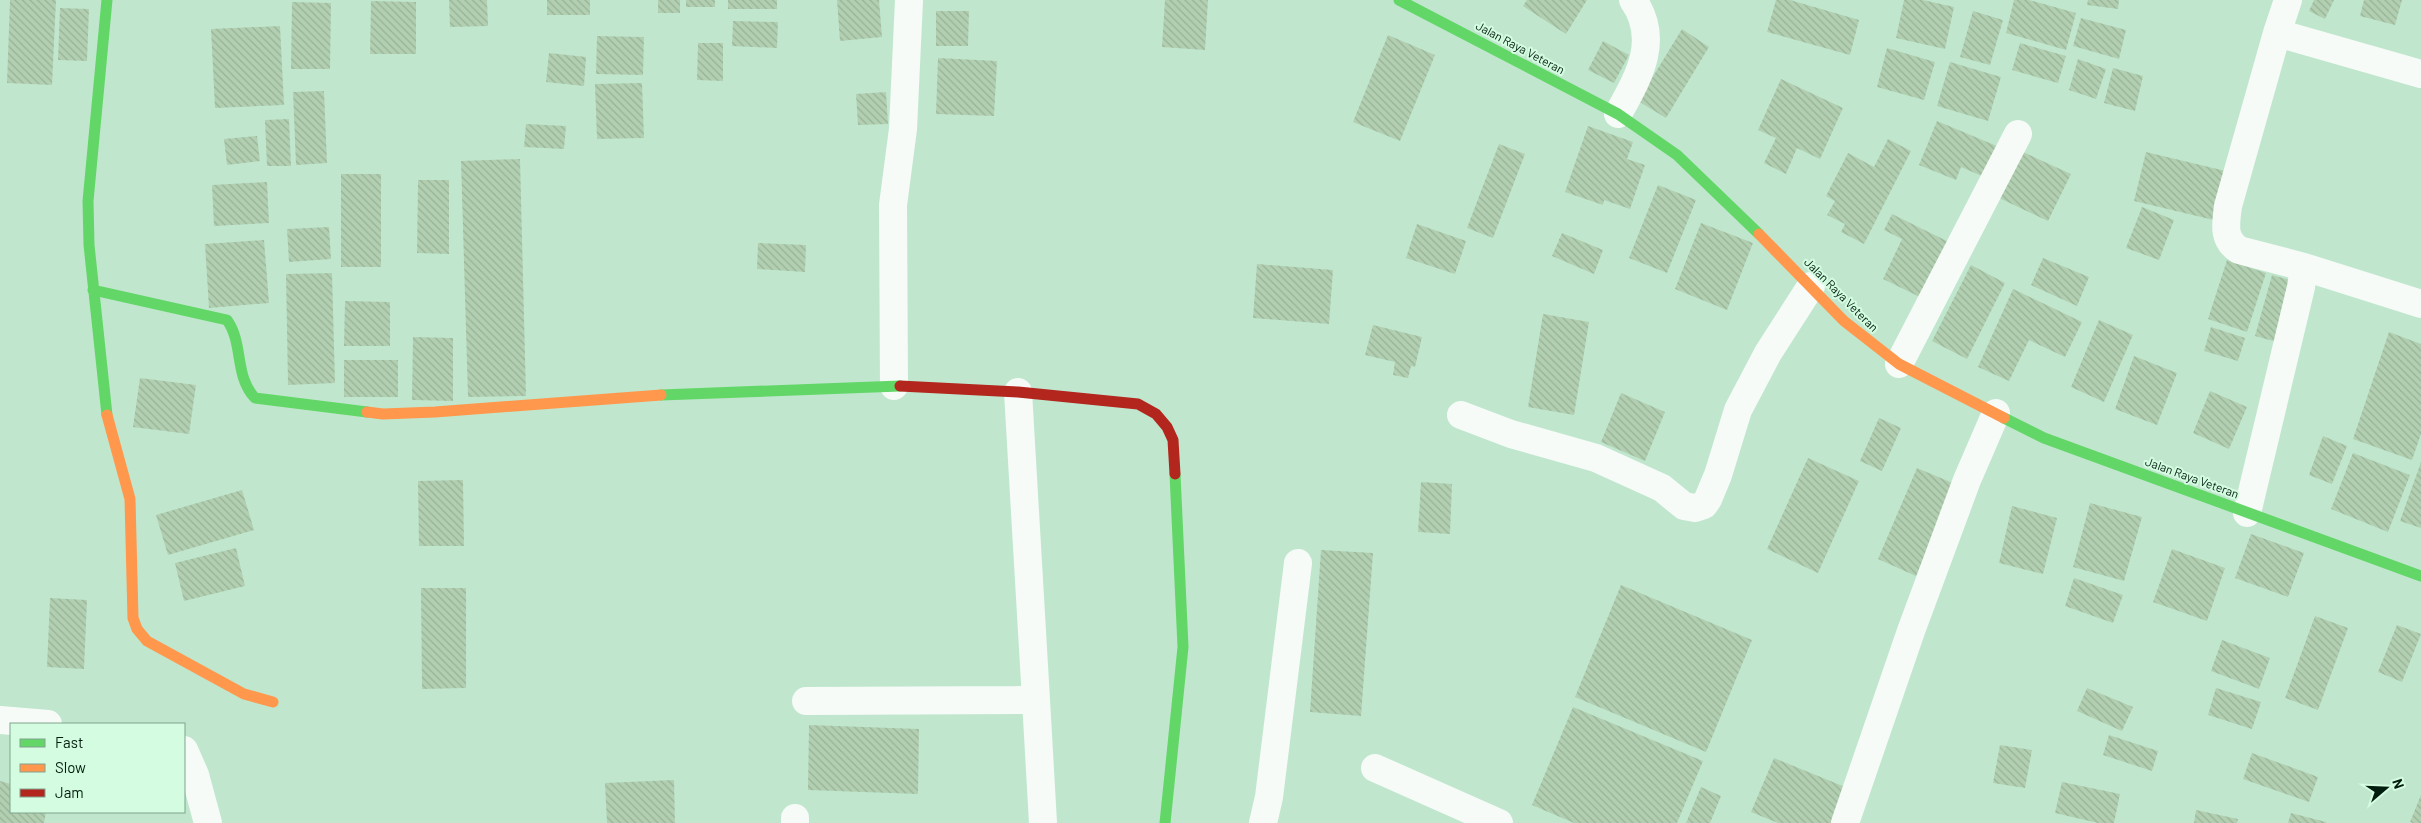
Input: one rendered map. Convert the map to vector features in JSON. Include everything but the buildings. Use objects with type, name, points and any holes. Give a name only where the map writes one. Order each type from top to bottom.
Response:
[{"type":"street","points":[[107,0],[88,201],[89,245],[107,417],[130,499],[133,618],[137,630],[147,641],[244,694],[273,702]]},
{"type":"street","points":[[894,386],[893,205],[902,129],[909,0]]},
{"type":"street","name":"Jalan Raya Veteran","points":[[1399,0],[1618,114],[1677,155],[1769,242],[1844,321],[1898,364],[2044,438],[2421,576]]},
{"type":"street","points":[[1618,114],[1644,66],[1646,38],[1640,10],[1633,0]]},
{"type":"street","points":[[2288,0],[2228,206],[2225,226],[2227,237],[2231,245],[2239,250],[2304,267],[2421,304]]},
{"type":"street","points":[[2277,33],[2421,74]]},
{"type":"street","points":[[1898,364],[2018,134]]},
{"type":"street","points":[[2247,513],[2301,287],[2304,267]]},
{"type":"street","points":[[1461,415],[1511,434],[1596,458],[1662,488],[1684,506],[1695,508],[1704,505],[1718,475],[1738,410],[1768,353],[1811,286]]},
{"type":"street","points":[[93,290],[227,320],[234,333],[243,383],[249,393],[256,398],[383,414],[435,412],[639,396],[894,386],[1018,392],[1138,404],[1154,410],[1165,421],[1173,440],[1183,647],[1165,823]]},
{"type":"street","points":[[1018,392],[1043,823]]},
{"type":"street","points":[[1845,823],[1914,622],[1967,480],[1996,413]]},
{"type":"street","points":[[1263,823],[1269,797],[1298,563]]},
{"type":"street","points":[[806,701],[1036,700]]},
{"type":"street","points":[[0,720],[36,723]]},
{"type":"street","points":[[185,752],[195,775],[208,823]]},
{"type":"street","points":[[1375,768],[1500,823]]},
{"type":"traffic: fast","points":[[107,0],[88,201],[89,245],[107,415]]},
{"type":"traffic: fast","points":[[1399,0],[1618,114],[1677,155],[1759,234]]},
{"type":"traffic: fast","points":[[93,290],[227,320],[236,339],[244,380],[255,398],[367,412]]},
{"type":"traffic: fast","points":[[661,395],[900,386]]},
{"type":"traffic: fast","points":[[2004,418],[2044,438],[2421,576]]},
{"type":"traffic: fast","points":[[1165,823],[1183,647],[1175,474]]},
{"type":"traffic: slow","points":[[1759,234],[1844,321],[1899,364],[2004,418]]},
{"type":"traffic: slow","points":[[367,412],[383,414],[435,412],[661,395]]},
{"type":"traffic: slow","points":[[107,415],[130,499],[133,618],[137,629],[147,641],[244,694],[273,702]]},
{"type":"traffic: jam","points":[[900,386],[1018,392],[1138,404],[1156,414],[1167,427],[1173,440],[1175,474]]}]
